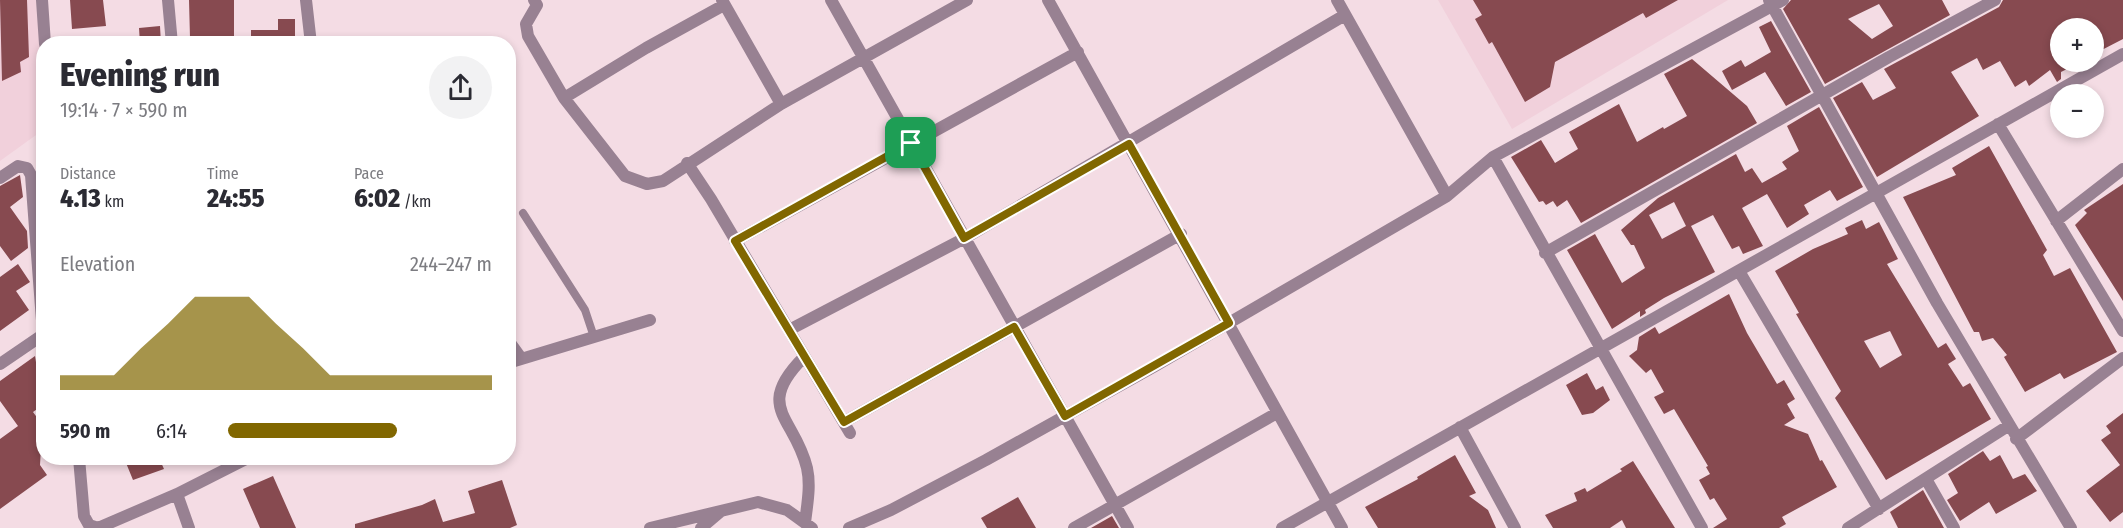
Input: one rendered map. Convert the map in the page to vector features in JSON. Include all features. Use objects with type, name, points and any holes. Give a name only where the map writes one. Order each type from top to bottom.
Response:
[{"type":"street","points":[[42,0],[44,36]]},
{"type":"street","points":[[168,0],[171,36]]},
{"type":"street","points":[[306,0],[310,36]]},
{"type":"street","points":[[831,0],[1128,528]]},
{"type":"street","points":[[539,2],[526,24],[528,36],[564,98],[625,176],[647,184],[663,181],[687,163],[781,104],[863,58],[945,5],[967,0]]},
{"type":"street","points":[[1048,0],[1181,234],[1342,528]]},
{"type":"street","points":[[1337,0],[1447,196]]},
{"type":"street","points":[[1545,253],[1822,95],[1995,0]]},
{"type":"street","points":[[564,98],[723,2],[781,104]]},
{"type":"street","points":[[849,528],[891,510],[1065,416],[1229,323],[1447,196],[1493,157],[1775,2],[1822,95],[1876,192],[2008,426],[2071,528]]},
{"type":"street","points":[[789,330],[964,238],[1129,144],[1345,15]]},
{"type":"street","points":[[735,241],[1078,52]]},
{"type":"street","points":[[1282,528],[2123,54]]},
{"type":"street","points":[[1998,124],[2123,331]]},
{"type":"street","points":[[1493,157],[1545,253],[1702,528]]},
{"type":"street","points":[[687,163],[847,427],[1014,327],[1181,234]]},
{"type":"street","points":[[0,178],[18,166],[27,168],[31,175],[36,228]]},
{"type":"street","points":[[2056,221],[2123,169]]},
{"type":"street","points":[[1739,271],[1879,509]]},
{"type":"street","points":[[516,361],[650,320]]},
{"type":"street","points":[[0,364],[36,342]]},
{"type":"street","points":[[804,357],[789,371],[780,390],[778,405],[806,466],[809,488],[809,526]]},
{"type":"street","points":[[2016,439],[2123,358]]},
{"type":"street","points":[[1074,528],[1278,413]]},
{"type":"street","points":[[1848,528],[2008,426]]},
{"type":"street","points":[[1460,427],[1515,528]]},
{"type":"street","points":[[80,465],[87,527],[98,528],[177,494],[234,465]]},
{"type":"street","points":[[1926,479],[1954,528]]},
{"type":"street","points":[[177,494],[189,528]]},
{"type":"street","points":[[650,528],[739,504],[770,503],[787,510],[809,526]]},
{"type":"street","points":[[701,528],[723,510]]},
{"type":"lane","points":[[523,213],[585,310],[594,337]]},
{"type":"shaded area","points":[[0,0],[38,0],[40,36],[36,36],[36,135],[0,161]]},
{"type":"shaded area","points":[[1438,0],[1728,0],[1512,129]]},
{"type":"building","points":[[0,0],[27,0],[29,57],[20,62],[21,72],[2,81]]},
{"type":"building","points":[[70,0],[103,0],[106,26],[72,29]]},
{"type":"building","points":[[189,0],[234,0],[234,36],[190,36]]},
{"type":"building","points":[[1473,0],[1678,0],[1646,18],[1643,13],[1555,62],[1550,87],[1525,102],[1492,42],[1489,44],[1475,19],[1482,15]]},
{"type":"building","points":[[1791,0],[1942,0],[1950,15],[1825,84],[1783,9]],"holes":[[[1879,4],[1893,26],[1872,39],[1848,19]]]},
{"type":"building","points":[[2003,0],[2123,0],[2123,39],[2104,49],[2104,18],[2050,18],[2050,70],[2029,86],[2026,80],[2015,87],[2000,61],[1983,70],[1977,58],[1951,72],[1979,116],[1877,177],[1833,98],[1862,82],[1873,100],[1896,88],[1884,69],[1999,7]]},
{"type":"building","points":[[278,19],[295,19],[295,36],[251,36],[251,30],[278,30]]},
{"type":"building","points":[[1771,21],[1811,92],[1786,106],[1765,72],[1732,90],[1722,71],[1741,60],[1745,67],[1771,52],[1759,27]]},
{"type":"building","points":[[160,26],[161,36],[140,36],[139,28]]},
{"type":"building","points":[[1692,59],[1747,106],[1757,123],[1581,223],[1567,200],[1557,207],[1553,201],[1546,205],[1543,201],[1539,202],[1511,157],[1541,140],[1555,163],[1578,149],[1569,132],[1619,104],[1637,142],[1663,127],[1664,129],[1687,116],[1664,74]]},
{"type":"building","points":[[2051,72],[2061,72],[2061,79],[2057,82]]},
{"type":"building","points":[[1819,107],[1863,187],[1837,201],[1830,190],[1804,205],[1809,214],[1787,228],[1767,194],[1742,208],[1763,246],[1743,254],[1739,246],[1732,249],[1713,215],[1691,226],[1715,272],[1664,298],[1645,310],[1646,313],[1640,317],[1640,311],[1612,329],[1567,250],[1595,234],[1622,283],[1645,268],[1634,245],[1631,245],[1621,230],[1658,198],[1736,154],[1745,172],[1752,168],[1762,183],[1787,169],[1782,162],[1799,151],[1787,126]],"holes":[[[1674,202],[1686,226],[1662,239],[1649,215]]]},
{"type":"building","points":[[1989,146],[2047,250],[2043,255],[2054,276],[2070,268],[2117,352],[2064,379],[2060,373],[2025,392],[2004,357],[2007,355],[1993,338],[1982,341],[1979,332],[1974,332],[1903,197],[1956,175],[1952,168]]},
{"type":"building","points":[[20,175],[23,197],[10,207],[27,231],[28,248],[11,261],[0,246],[0,186]]},
{"type":"building","points":[[2123,184],[2123,301],[2075,225],[2087,213],[2084,210]]},
{"type":"building","points":[[1862,220],[1866,229],[1879,222],[1898,259],[1887,264],[1938,348],[1946,343],[1956,359],[1948,364],[1963,387],[1970,383],[1991,419],[1886,480],[1835,398],[1841,391],[1796,314],[1799,313],[1775,271],[1813,249],[1848,234],[1845,228]],"holes":[[[1890,331],[1902,355],[1880,368],[1864,341]]]},
{"type":"building","points":[[18,264],[30,282],[16,291],[29,310],[0,331],[0,277]]},
{"type":"building","points":[[1729,294],[1747,333],[1777,384],[1784,380],[1795,399],[1787,404],[1795,418],[1784,425],[1808,434],[1820,461],[1822,460],[1837,487],[1782,517],[1786,524],[1779,528],[1713,528],[1727,519],[1714,498],[1710,500],[1699,480],[1710,474],[1706,467],[1708,466],[1674,409],[1664,414],[1654,397],[1664,392],[1651,369],[1646,373],[1629,356],[1637,350],[1639,337],[1655,327],[1659,334]]},
{"type":"building","points":[[35,356],[36,410],[33,412],[36,416],[36,465],[40,465],[47,475],[0,509],[0,439],[18,426],[0,401],[0,381]]},
{"type":"building","points":[[1587,373],[1596,390],[1603,386],[1610,400],[1593,413],[1582,415],[1566,385]]},
{"type":"building","points":[[2123,413],[2123,512],[2110,522],[2086,491],[2120,465],[2101,440],[2111,433],[2106,426]]},
{"type":"building","points":[[1983,451],[1990,461],[2000,455],[2013,479],[2025,474],[2037,491],[1996,514],[1989,502],[1960,521],[1947,500],[1958,493],[1948,474]]},
{"type":"building","points":[[1455,455],[1476,493],[1469,496],[1488,510],[1496,528],[1378,528],[1365,507],[1418,479],[1417,477]]},
{"type":"building","points":[[1633,461],[1675,528],[1626,528],[1622,520],[1610,528],[1553,528],[1545,515],[1577,501],[1574,493],[1585,488],[1587,492],[1622,471],[1620,469]]},
{"type":"building","points":[[127,465],[162,465],[164,469],[133,480]]},
{"type":"building","points":[[273,476],[296,528],[260,528],[243,489]]},
{"type":"building","points":[[502,480],[517,525],[510,528],[355,528],[355,524],[422,505],[435,499],[443,522],[475,513],[468,491]]},
{"type":"building","points":[[1923,490],[1944,528],[1898,528],[1890,512]]},
{"type":"building","points":[[1018,497],[1036,528],[987,528],[981,518]]},
{"type":"building","points":[[1112,516],[1119,528],[1091,528]]},
{"type":"route","points":[[911,143],[964,238],[1044,190],[1129,144],[1229,323],[1065,416],[1014,327],[844,422],[735,241],[824,194],[911,143]]}]
